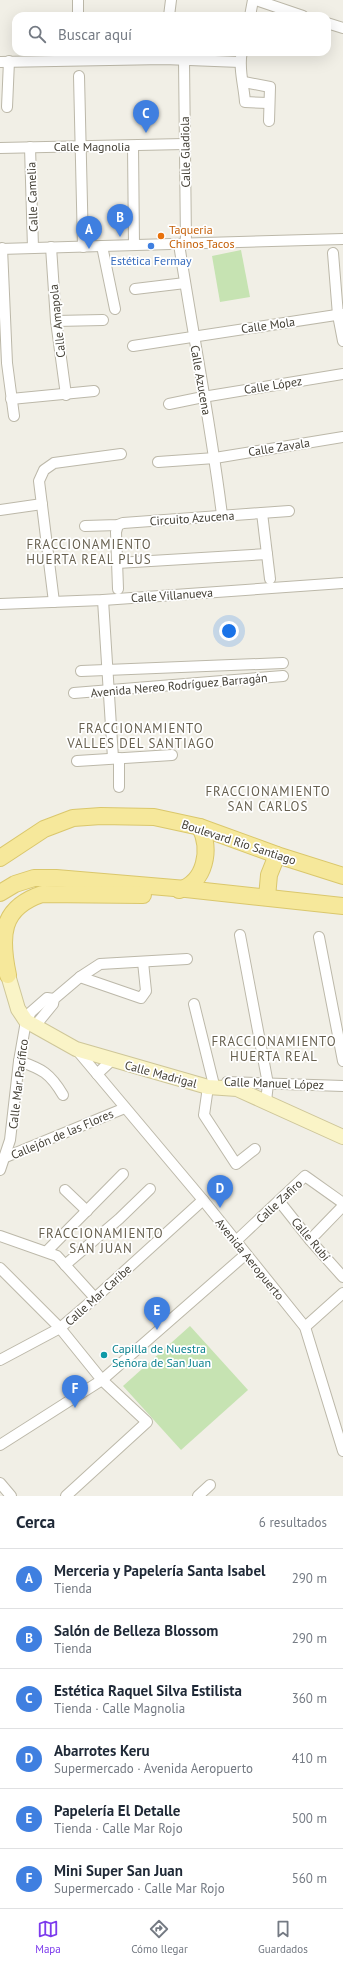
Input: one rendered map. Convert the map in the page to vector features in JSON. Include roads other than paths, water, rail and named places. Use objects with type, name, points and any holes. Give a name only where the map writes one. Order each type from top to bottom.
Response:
[{"type":"main road","name":"Boulevard Río Santiago","points":[[0,858],[44,829],[73,818],[101,816],[154,817],[200,827],[277,855],[343,876]]},
{"type":"main road","points":[[4,972],[2,938],[5,924],[15,908],[26,899],[42,894],[162,896],[186,888],[198,877],[204,864],[206,851],[205,837],[200,827]]},
{"type":"main road","points":[[267,897],[269,875],[277,855]]},
{"type":"main road","points":[[0,894],[15,884],[34,878],[56,878],[186,888],[343,906]]},
{"type":"street","points":[[78,0],[78,12]]},
{"type":"street","points":[[170,12],[171,0]]},
{"type":"street","points":[[251,12],[253,0]]},
{"type":"street","points":[[256,0],[280,4],[295,12]]},
{"type":"street","points":[[331,24],[343,28]]},
{"type":"street","points":[[7,107],[4,62],[78,56],[165,56],[184,60],[241,57],[245,102],[268,103]]},
{"type":"street","name":"Calle Gladiola","points":[[183,244],[184,60]]},
{"type":"street","points":[[79,76],[83,246]]},
{"type":"street","points":[[244,82],[270,87],[268,103],[269,121]]},
{"type":"street","name":"Calle Magnolia","points":[[0,148],[184,144]]},
{"type":"street","points":[[133,146],[134,245]]},
{"type":"street","name":"Calle Camelia","points":[[30,147],[33,248]]},
{"type":"street","points":[[14,416],[2,324],[1,248],[343,239]]},
{"type":"street","name":"Calle Azucena","points":[[183,244],[185,283],[203,397],[215,458],[222,516]]},
{"type":"street","points":[[102,246],[115,310]]},
{"type":"street","name":"Calle Amapola","points":[[51,247],[56,321],[66,395]]},
{"type":"street","points":[[332,253],[341,314],[343,341]]},
{"type":"street","points":[[135,290],[185,283]]},
{"type":"street","name":"Calle Mola","points":[[133,346],[341,314]]},
{"type":"street","points":[[56,321],[103,320]]},
{"type":"street","name":"Calle López","points":[[169,404],[343,374]]},
{"type":"street","points":[[11,399],[66,395],[94,391]]},
{"type":"street","name":"Calle Zavala","points":[[158,462],[215,458],[343,437]]},
{"type":"street","points":[[54,602],[39,481],[44,470],[54,463],[121,454]]},
{"type":"street","points":[[0,510],[42,504]]},
{"type":"street","name":"Circuito Azucena","points":[[85,526],[118,525],[123,523],[289,510]]},
{"type":"street","points":[[262,513],[270,579]]},
{"type":"street","points":[[118,525],[116,532],[118,589]]},
{"type":"street","points":[[117,563],[267,554]]},
{"type":"street","name":"Calle Villanueva","points":[[0,604],[104,600],[343,583]]},
{"type":"street","points":[[104,600],[109,690],[119,787]]},
{"type":"street","name":"Avenida Nereo Rodríguez Barragán","points":[[81,671],[283,663]]},
{"type":"street","points":[[206,666],[207,682]]},
{"type":"street","name":"Avenida Nereo Rodríguez Barragán","points":[[74,693],[283,676]]},
{"type":"street","points":[[76,761],[172,755]]},
{"type":"street","points":[[240,935],[268,1084],[266,1101]]},
{"type":"street","points":[[319,937],[343,1061]]},
{"type":"street","points":[[4,972],[18,1009],[31,1023],[53,1004],[54,999],[80,977],[100,964],[187,959]]},
{"type":"street","points":[[80,977],[141,998],[146,991],[143,962]]},
{"type":"street","points":[[194,1004],[211,1084],[204,1115],[236,1164],[255,1149]]},
{"type":"street","name":"Calle Madrigal","points":[[31,1023],[76,1050],[211,1084],[237,1089],[266,1101],[343,1138]]},
{"type":"street","name":"Calle Mar Pacífico","points":[[0,1170],[2,1158],[10,1140],[19,1062],[31,1023]]},
{"type":"street","name":"Avenida Aeropuerto","points":[[76,1050],[203,1200],[305,1327],[339,1427],[343,1451]]},
{"type":"street","points":[[97,1074],[112,1060]]},
{"type":"street","points":[[19,1062],[42,1069],[53,1078],[63,1095]]},
{"type":"street","name":"Calle Manuel López","points":[[211,1084],[343,1086]]},
{"type":"street","name":"Callejón de las Flores","points":[[2,1158],[125,1108]]},
{"type":"street","points":[[47,1251],[123,1174]]},
{"type":"street","name":"Calle Zafiro","points":[[236,1241],[305,1176],[343,1203]]},
{"type":"street","points":[[65,1265],[119,1219],[150,1189]]},
{"type":"street","points":[[65,1190],[87,1211]]},
{"type":"street","name":"Calle Mar Caribe","points":[[0,1360],[60,1328],[96,1298],[203,1200]]},
{"type":"street","name":"Calle Rubí","points":[[279,1201],[310,1240],[343,1277]]},
{"type":"street","points":[[310,1240],[343,1206]]},
{"type":"street","points":[[0,1236],[47,1251],[56,1256],[96,1298]]},
{"type":"street","points":[[0,1445],[102,1380],[246,1254]]},
{"type":"street","points":[[0,1268],[60,1328],[102,1380],[147,1422],[66,1496]]},
{"type":"street","points":[[305,1327],[343,1293]]},
{"type":"street","points":[[0,1483],[11,1496]]},
{"type":"street","points":[[198,1496],[210,1485]]},
{"type":"place","name":"Estética Raquel Silva Estilista","points":[[146,133]]},
{"type":"place","name":"Taqueria Chinos Tacos","points":[[161,236]]},
{"type":"place","name":"Salón de Belleza Blossom","points":[[120,237]]},
{"type":"place","name":"Estética Fermay","points":[[151,246]]},
{"type":"place","name":"Merceria y Papelería Santa Isabel","points":[[89,249]]},
{"type":"place","name":"Abarrotes Keru","points":[[220,1208]]},
{"type":"place","name":"Papelería El Detalle","points":[[157,1330]]},
{"type":"place","name":"Capilla de Nuestra Señora de San Juan","points":[[104,1355]]},
{"type":"place","name":"Mini Super San Juan","points":[[75,1408]]},
{"type":"district","name":"FRACCIONAMIENTO HUERTA REAL PLUS","points":[[89,552]]},
{"type":"district","name":"FRACCIONAMIENTO VALLES DEL SANTIAGO","points":[[141,736]]},
{"type":"district","name":"FRACCIONAMIENTO SAN CARLOS","points":[[268,798]]},
{"type":"district","name":"FRACCIONAMIENTO HUERTA REAL","points":[[274,1048]]},
{"type":"district","name":"FRACCIONAMIENTO SAN JUAN","points":[[101,1240]]}]
